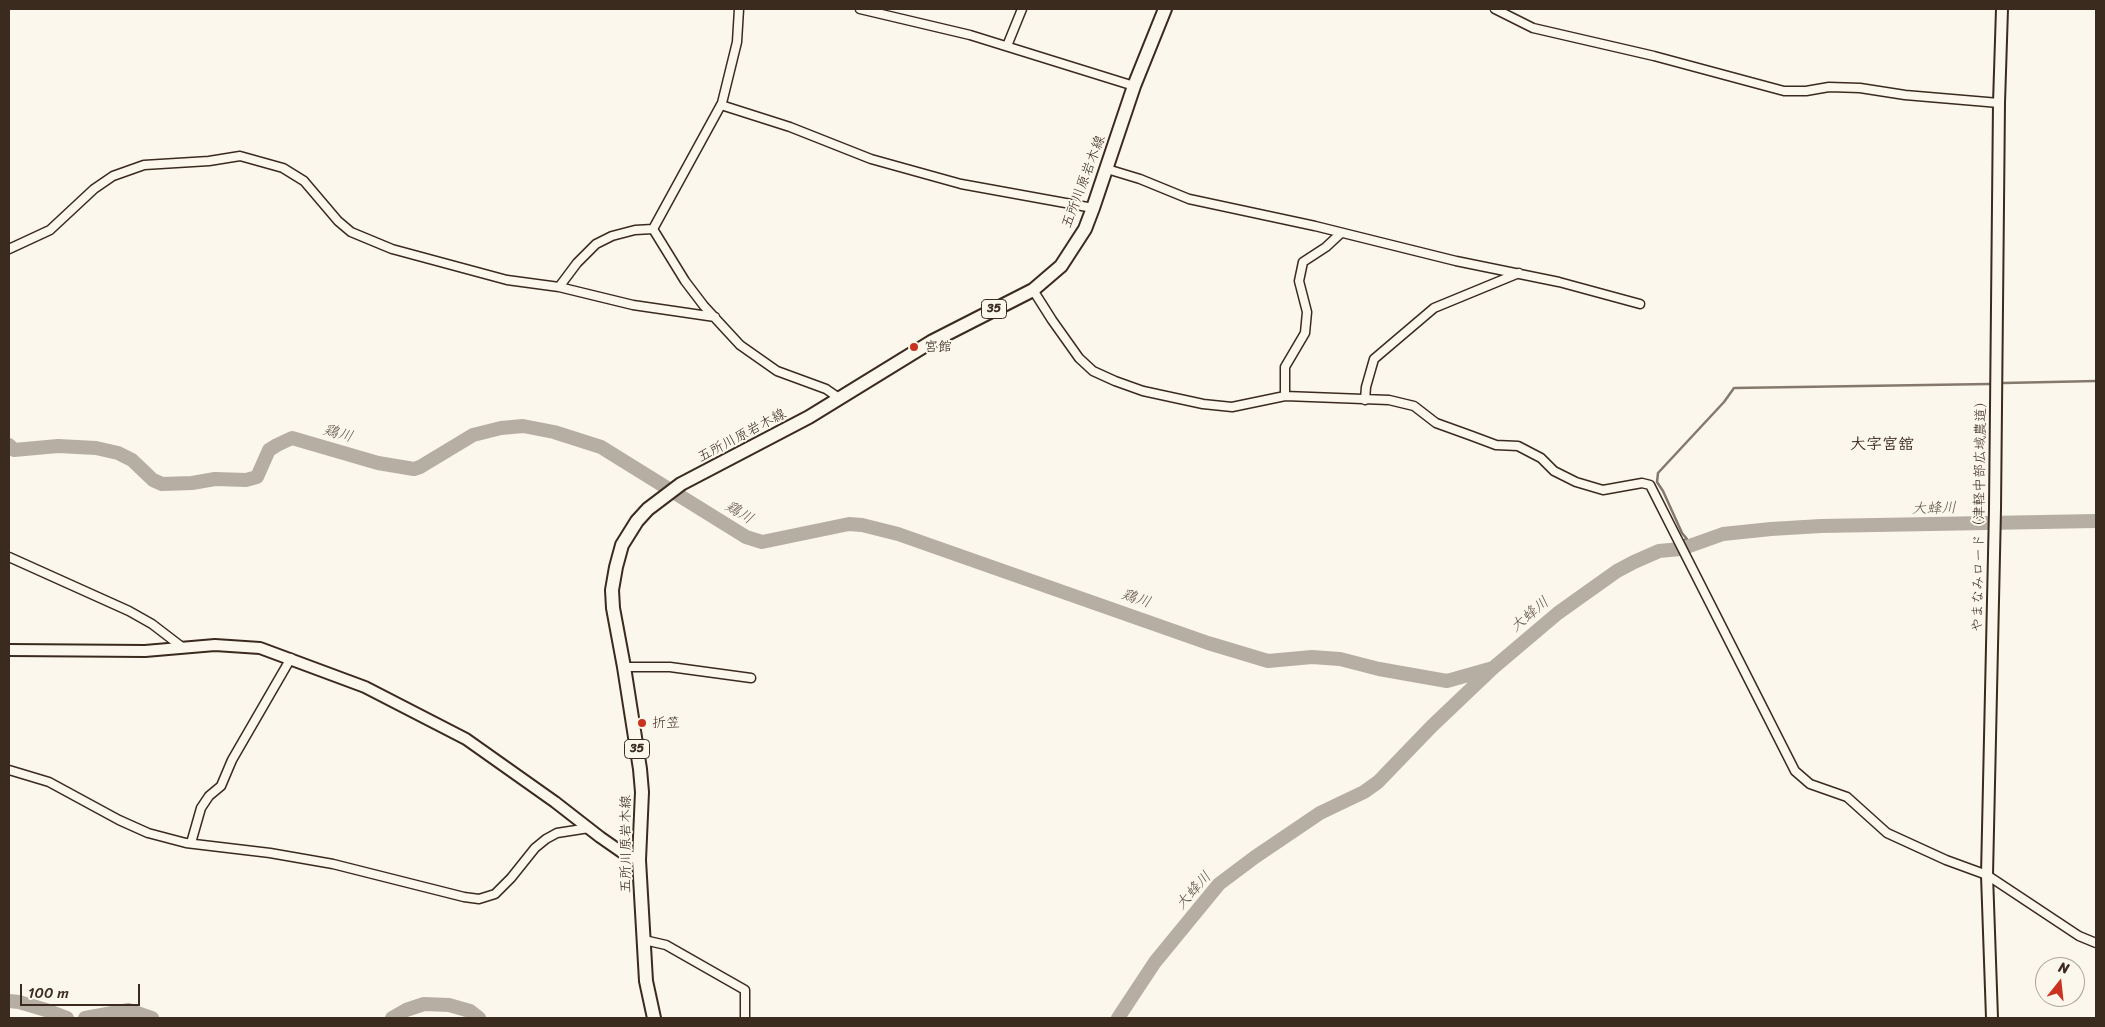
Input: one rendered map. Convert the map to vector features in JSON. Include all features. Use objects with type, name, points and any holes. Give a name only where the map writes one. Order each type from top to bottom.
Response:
[{"type":"main road","name":"五所川原岩木線","points":[[654,1018],[646,981],[639,860],[642,792],[624,667],[613,608],[612,590],[622,545],[633,527],[648,509],[681,484],[809,417],[924,346],[1033,290],[1061,266],[1085,229],[1134,86],[1164,9]]},
{"type":"street","points":[[653,229],[721,105],[737,42],[740,9]]},
{"type":"street","points":[[860,9],[1007,46],[1134,86]]},
{"type":"street","points":[[1007,46],[1022,9]]},
{"type":"street","points":[[1495,9],[1533,28],[1654,56],[1784,91],[1806,91],[1829,87],[1860,88],[1905,95],[1999,103]]},
{"type":"street","name":"やまなみロード（津軽中部広域農道）","points":[[1992,1018],[1987,875],[1995,509],[1999,103],[2002,9]]},
{"type":"street","points":[[721,105],[790,127],[871,159],[960,184],[1093,208]]},
{"type":"street","points":[[9,250],[50,230],[94,189],[113,176],[144,165],[209,161],[240,156],[283,168],[304,182],[338,221],[359,237],[392,249],[483,275],[559,287],[633,305],[715,317]]},
{"type":"street","points":[[1107,169],[1140,179],[1189,199],[1315,226],[1456,261],[1560,282],[1640,304]]},
{"type":"street","points":[[559,287],[577,263],[596,244],[612,236],[627,232],[653,229]]},
{"type":"street","points":[[653,229],[685,281],[740,345],[777,371],[826,389],[839,398]]},
{"type":"street","points":[[1286,396],[1285,367],[1305,333],[1307,312],[1299,281],[1303,262],[1326,247],[1341,233]]},
{"type":"street","points":[[1365,400],[1366,387],[1374,359],[1427,313],[1434,308],[1519,274]]},
{"type":"street","points":[[1033,290],[1079,358],[1094,371],[1143,391],[1203,404],[1232,407],[1286,396],[1389,400],[1414,406],[1436,423],[1496,445],[1518,446],[1540,458],[1554,471],[1576,482],[1603,490],[1642,483],[1650,485],[1795,772],[1810,784],[1847,797],[1887,833],[1946,860],[1987,875],[2079,936],[2096,943]]},
{"type":"street","points":[[9,557],[129,611],[152,624],[182,647]]},
{"type":"street","points":[[9,650],[145,651],[182,647],[235,645],[260,648],[291,658],[365,687],[466,739],[523,778],[624,853],[639,860]]},
{"type":"street","points":[[191,843],[201,808],[209,796],[221,786],[232,760],[291,658]]},
{"type":"street","points":[[624,667],[670,667],[751,678]]},
{"type":"street","points":[[9,770],[49,782],[119,820],[148,832],[191,843],[270,853],[333,864],[464,897],[480,899],[495,894],[511,878],[535,848],[546,839],[557,833],[589,828]]},
{"type":"street","points":[[644,940],[666,944],[745,990],[745,1018]]},
{"type":"waterway","points":[[2004,383],[2096,381]]},
{"type":"waterway","points":[[1659,551],[1687,539],[1682,533],[1657,482],[1658,473],[1724,402],[1734,388],[1989,384]]},
{"type":"waterway","name":"鶏川","points":[[9,445],[14,450],[58,446],[96,448],[118,453],[132,460],[153,480],[162,484],[192,483],[215,479],[246,480],[257,477],[269,450],[292,438],[378,463],[414,469],[473,435],[501,428],[523,426],[554,432],[601,447],[746,537],[762,542],[849,524],[862,525],[898,534],[1208,643],[1268,661],[1312,657],[1340,659],[1379,669],[1447,681],[1493,668]]},
{"type":"waterway","name":"大蜂川","points":[[1118,1018],[1155,962],[1219,884],[1320,813],[1364,792],[1378,782],[1432,726],[1493,668],[1558,613],[1617,571],[1634,562],[1659,551],[1681,549],[1723,534],[1771,529],[1821,526],[2096,521]]},
{"type":"waterway","name":"大蜂川","points":[[9,1001],[19,1002],[67,1018]]},
{"type":"waterway","name":"大蜂川","points":[[392,1018],[406,1010],[424,1004],[449,1005],[470,1011],[479,1018]]},
{"type":"waterway","name":"大蜂川","points":[[85,1018],[129,1010],[152,1018]]},
{"type":"place","name":"宮館","points":[[914,347]]},
{"type":"place","name":"折笠","points":[[642,723]]},
{"type":"district","name":"大字宮舘","points":[[1882,445]]}]
